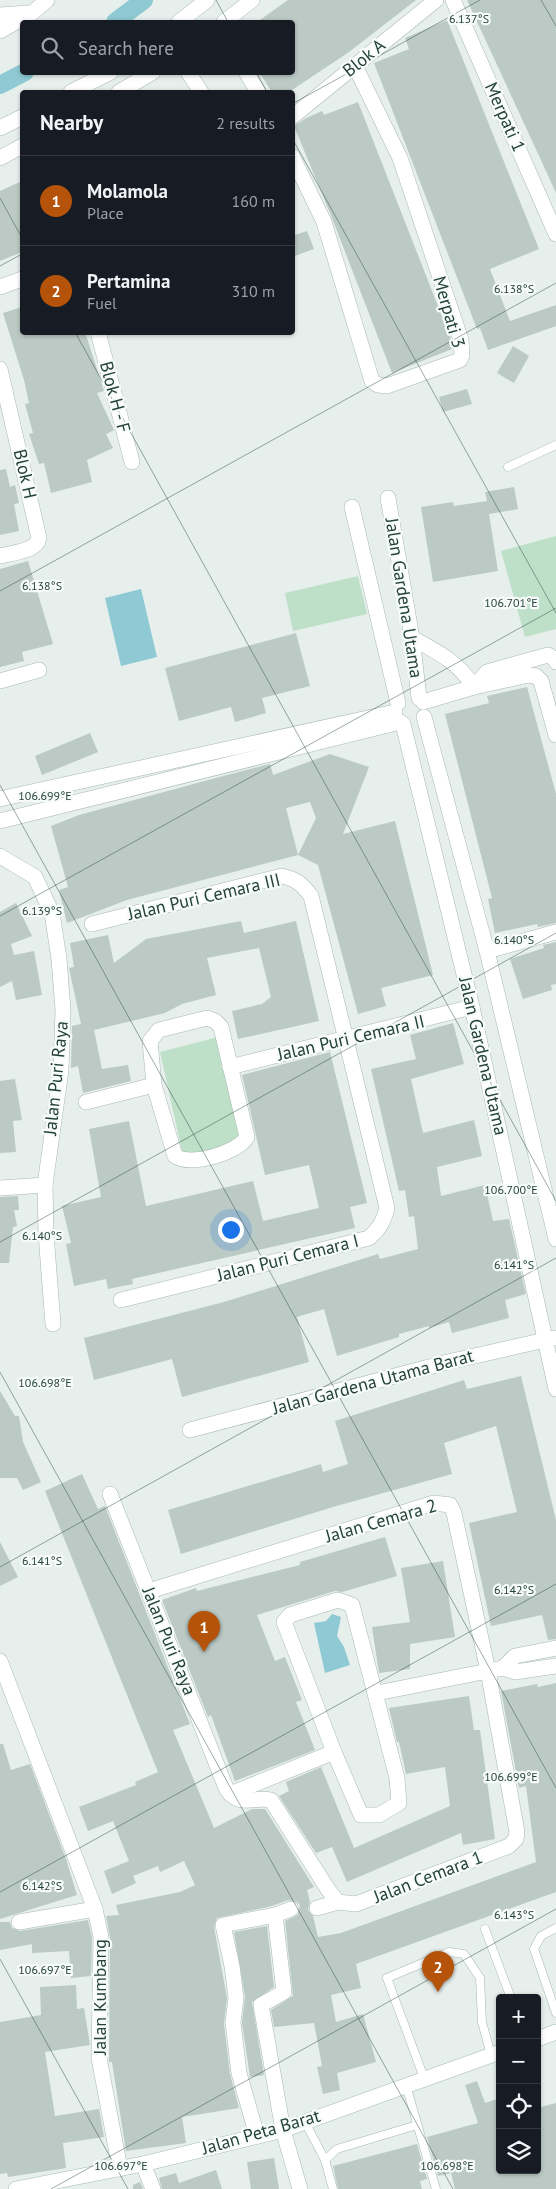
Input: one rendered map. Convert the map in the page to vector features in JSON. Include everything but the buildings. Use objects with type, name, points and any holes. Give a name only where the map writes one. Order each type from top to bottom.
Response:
[{"type":"street","points":[[20,20],[47,0]]},
{"type":"street","points":[[182,20],[207,0]]},
{"type":"street","points":[[227,20],[252,0]]},
{"type":"street","name":"Blok A","points":[[295,115],[436,0]]},
{"type":"street","name":"Merpati 1","points":[[454,0],[556,234]]},
{"type":"street","points":[[0,15],[32,13]]},
{"type":"street","points":[[0,32],[20,20]]},
{"type":"street","name":"Merpati 3","points":[[295,162],[324,222],[372,381],[378,385],[386,386],[460,360],[462,355],[461,340],[400,158],[355,66]]},
{"type":"street","points":[[75,90],[105,75]]},
{"type":"street","points":[[122,90],[148,75]]},
{"type":"street","points":[[190,75],[200,90]]},
{"type":"street","points":[[248,75],[257,90]]},
{"type":"street","points":[[0,128],[20,118]]},
{"type":"street","points":[[0,158],[20,147]]},
{"type":"street","points":[[0,288],[20,280]]},
{"type":"street","name":"Blok H - F","points":[[99,335],[132,462]]},
{"type":"street","name":"Blok H","points":[[0,369],[7,425],[39,538],[38,543],[34,547],[0,556]]},
{"type":"street","name":"Jalan Gardena Utama","points":[[388,498],[422,706],[487,951],[556,1239]]},
{"type":"street","name":"Jalan Gardena Utama","points":[[352,507],[399,715],[472,1008],[551,1339],[556,1389]]},
{"type":"street","points":[[412,638],[449,659],[481,685]]},
{"type":"street","points":[[481,685],[488,672],[516,663],[548,655],[555,659],[556,662]]},
{"type":"street","points":[[0,681],[39,670]]},
{"type":"street","points":[[399,715],[413,726],[422,706],[481,685],[528,675],[536,676],[541,681],[556,735]]},
{"type":"street","points":[[399,715],[405,697],[422,706]]},
{"type":"street","points":[[0,800],[399,715]]},
{"type":"street","points":[[0,821],[399,715]]},
{"type":"street","name":"Jalan Puri Raya","points":[[0,856],[35,877],[52,913],[60,959],[63,1010],[61,1070],[45,1185],[46,1234],[53,1324]]},
{"type":"street","name":"Jalan Puri Cemara III","points":[[92,924],[282,876],[295,879],[310,896],[344,1040]]},
{"type":"street","points":[[487,951],[556,932]]},
{"type":"street","name":"Jalan Puri Cemara II","points":[[230,1067],[472,1008]]},
{"type":"street","points":[[207,1018],[215,1021],[221,1027],[247,1137],[244,1143],[232,1151],[188,1161],[174,1156],[154,1085],[149,1052],[150,1041],[154,1034],[159,1030],[207,1018]]},
{"type":"street","name":"Jalan Puri Cemara I","points":[[121,1300],[368,1238],[378,1229],[384,1220],[387,1208],[344,1040]]},
{"type":"street","points":[[86,1102],[154,1085]]},
{"type":"street","points":[[0,1188],[45,1185]]},
{"type":"street","name":"Jalan Gardena Utama Barat","points":[[190,1430],[448,1362],[551,1339]]},
{"type":"street","name":"Jalan Puri Raya","points":[[110,1494],[228,1791]]},
{"type":"street","name":"Jalan Cemara 2","points":[[148,1591],[434,1502],[444,1503],[450,1505],[454,1513],[495,1669]]},
{"type":"street","points":[[338,1600],[352,1605],[377,1693],[397,1778],[399,1802],[379,1815],[361,1814],[334,1752],[284,1622],[290,1616],[338,1600]]},
{"type":"street","points":[[495,1669],[515,1656],[556,1648]]},
{"type":"street","name":"Jalan Kumbang","points":[[0,1661],[95,1910],[101,1937],[99,2058],[120,2169]]},
{"type":"street","points":[[377,1693],[495,1669],[515,1672],[556,1666]]},
{"type":"street","name":"Jalan Cemara 1","points":[[338,1902],[356,1904],[509,1846],[516,1839],[495,1669]]},
{"type":"street","points":[[228,1791],[334,1752]]},
{"type":"street","points":[[228,1791],[243,1802],[264,1798],[271,1800],[338,1902],[317,1908]]},
{"type":"street","points":[[257,2136],[239,2073],[233,2023],[236,1998],[232,1966],[223,1925],[274,1915],[291,1909]]},
{"type":"street","points":[[19,1922],[95,1910]]},
{"type":"street","points":[[274,1915],[284,1992],[261,2004],[283,2130],[300,2189]]},
{"type":"street","points":[[541,2038],[556,2032]]},
{"type":"street","name":"Jalan Peta Barat","points":[[16,2189],[35,2188],[283,2130],[496,2053]]},
{"type":"street","points":[[143,2164],[153,2189]]},
{"type":"lane","points":[[508,467],[556,445]]},
{"type":"lane","points":[[556,1928],[541,1936],[534,1948],[556,2012]]},
{"type":"lane","points":[[484,1929],[509,1994]]},
{"type":"lane","points":[[424,2078],[387,1978],[449,1952],[464,1954],[480,1978],[482,2022],[496,2053]]},
{"type":"lane","points":[[406,2085],[436,2189]]},
{"type":"lane","points":[[305,2122],[325,2160],[333,2189]]},
{"type":"lane","points":[[325,2160],[337,2149],[417,2125]]},
{"type":"green space","points":[[556,536],[556,629],[525,637],[501,551]]},
{"type":"green space","points":[[358,576],[367,614],[293,631],[285,593]]},
{"type":"green space","points":[[218,1037],[242,1146],[184,1160],[160,1052]]},
{"type":"water","points":[[141,589],[157,657],[121,666],[105,598]]},
{"type":"water","points":[[332,1614],[341,1617],[337,1636],[344,1647],[350,1665],[325,1673],[314,1623],[326,1621]]},
{"type":"waterway","points":[[118,20],[144,0]]},
{"type":"waterway","points":[[0,85],[20,75]]},
{"type":"place","name":"Molamola","points":[[204,1652]]},
{"type":"place","name":"Pertamina","points":[[438,1992]]}]
